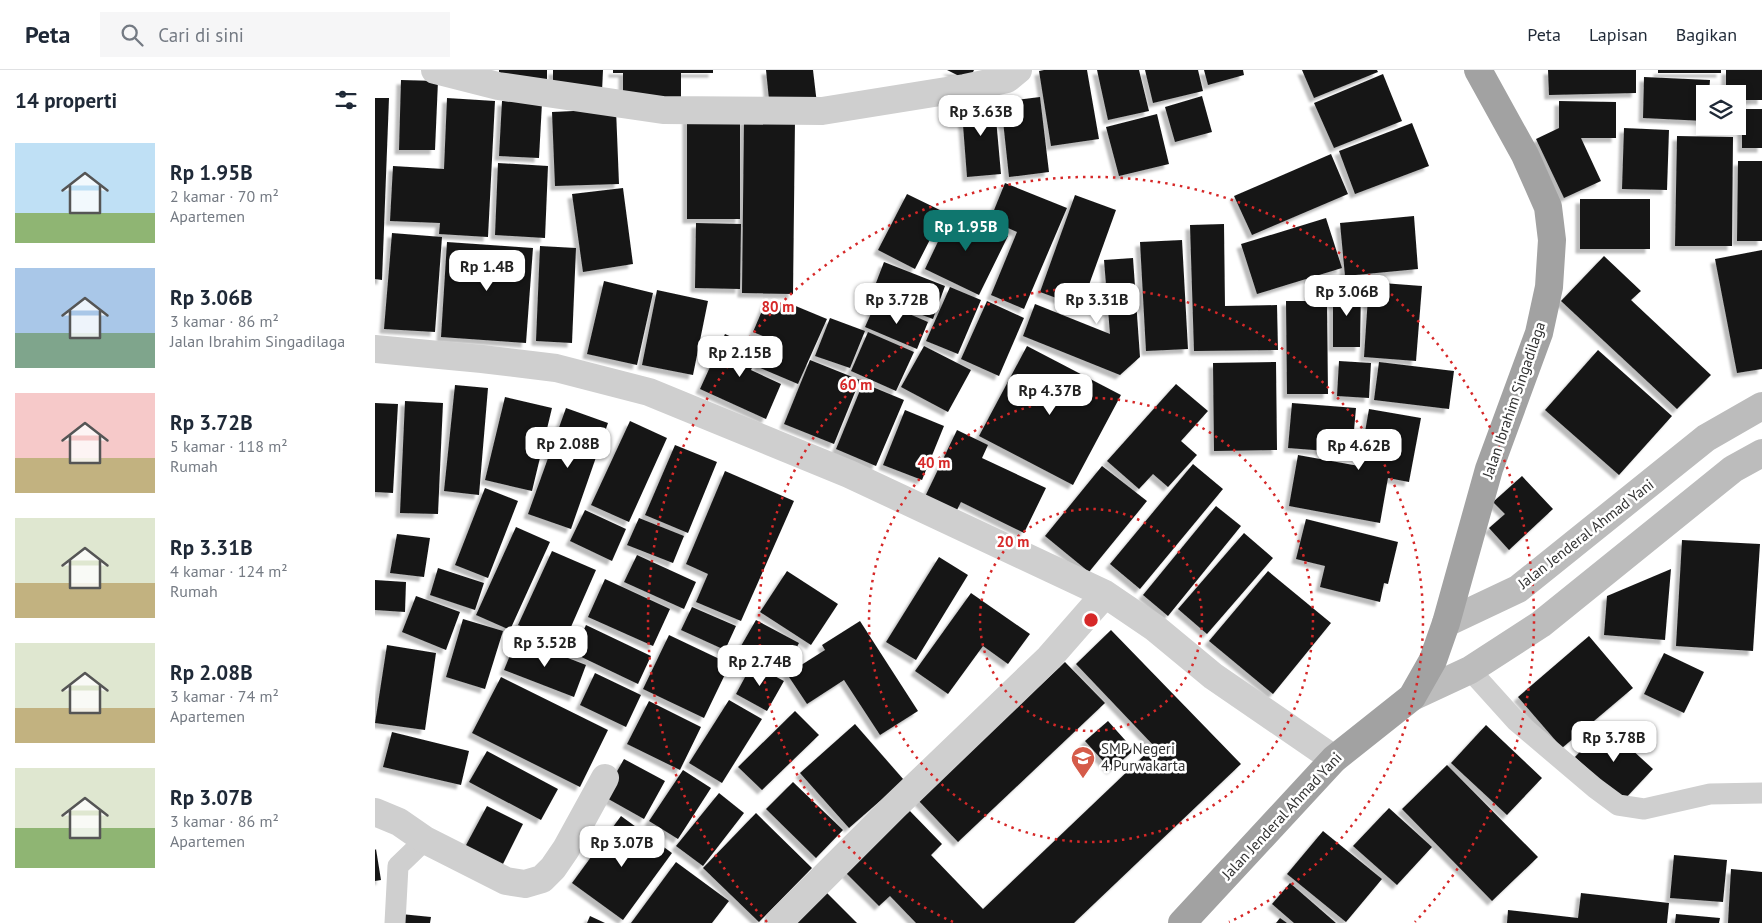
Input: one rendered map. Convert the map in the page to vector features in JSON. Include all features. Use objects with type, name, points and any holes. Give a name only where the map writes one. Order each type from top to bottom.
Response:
[{"type":"highway","name":"Jalan Ibrahim Singadilaga","points":[[1447,623],[1489,469],[1539,334],[1549,287],[1552,240],[1548,207],[1525,155],[1478,70]]},
{"type":"highway","name":"Jalan Jenderal Ahmad Yani","points":[[1182,923],[1334,759],[1412,697],[1433,660],[1447,623]]},
{"type":"main road","name":"Jalan Jenderal Ahmad Yani","points":[[1447,623],[1518,589],[1706,438],[1762,406]]},
{"type":"main road","points":[[1706,438],[1733,469]]},
{"type":"main road","name":"Jalan Jenderal Ahmad Yani","points":[[1412,697],[1470,670],[1541,624],[1733,469],[1762,453]]},
{"type":"street","points":[[435,70],[498,86],[663,110],[822,110],[965,88],[1007,79],[1018,70]]},
{"type":"street","points":[[375,349],[556,368],[649,392],[849,474],[1105,594],[1155,628],[1213,676],[1334,759]]},
{"type":"street","points":[[778,923],[895,806],[1049,658],[1105,594]]},
{"type":"street","points":[[375,812],[399,822],[425,840],[506,881],[525,884],[542,879],[553,868],[566,849],[605,778]]},
{"type":"lane","points":[[1470,670],[1516,721],[1595,788],[1618,804],[1644,809],[1710,794],[1762,793]]},
{"type":"lane","points":[[395,923],[398,866],[425,840]]},
{"type":"building","points":[[499,70],[547,70],[547,81],[499,79]]},
{"type":"building","points":[[553,70],[603,70],[602,92],[553,90]]},
{"type":"building","points":[[613,70],[713,70],[713,73],[681,73],[681,98],[623,98],[623,73],[613,73]]},
{"type":"building","points":[[766,70],[813,70],[817,104],[770,109]]},
{"type":"building","points":[[947,70],[974,70],[969,81]]},
{"type":"building","points":[[1087,70],[1099,139],[1051,146],[1039,71]]},
{"type":"building","points":[[1097,70],[1139,70],[1149,111],[1108,120]]},
{"type":"building","points":[[1145,70],[1198,70],[1203,91],[1153,103]]},
{"type":"building","points":[[1204,70],[1243,70],[1244,75],[1208,85]]},
{"type":"building","points":[[1302,70],[1377,70],[1378,72],[1314,98]]},
{"type":"building","points":[[1548,70],[1636,70],[1636,93],[1549,95]]},
{"type":"building","points":[[1658,70],[1721,70],[1721,73],[1658,73]]},
{"type":"building","points":[[1726,70],[1762,70],[1762,100],[1746,100],[1746,85],[1726,85]]},
{"type":"building","points":[[1383,74],[1402,121],[1334,148],[1314,103]]},
{"type":"building","points":[[1644,77],[1710,80],[1710,85],[1696,85],[1696,121],[1643,118]]},
{"type":"building","points":[[401,80],[438,81],[435,150],[399,150]]},
{"type":"building","points":[[994,96],[1001,174],[967,177],[961,99]]},
{"type":"building","points":[[1202,96],[1212,132],[1175,142],[1165,107]]},
{"type":"building","points":[[1040,97],[1049,172],[1009,177],[1001,102]]},
{"type":"building","points":[[375,98],[389,98],[382,280],[375,279]]},
{"type":"building","points":[[447,98],[495,101],[488,237],[439,234],[440,223],[390,221],[393,166],[444,169]]},
{"type":"building","points":[[502,101],[542,103],[539,158],[499,156]]},
{"type":"building","points":[[1559,101],[1616,102],[1616,138],[1581,138],[1601,181],[1564,198],[1536,139],[1559,128]]},
{"type":"building","points":[[616,109],[619,184],[555,186],[552,112]]},
{"type":"building","points":[[1746,109],[1762,109],[1762,148],[1742,148],[1742,135],[1746,135]]},
{"type":"building","points":[[1157,114],[1169,164],[1119,176],[1106,127]]},
{"type":"building","points":[[687,118],[740,118],[740,219],[687,219]]},
{"type":"building","points":[[744,119],[795,120],[793,294],[742,293]]},
{"type":"building","points":[[1412,123],[1429,166],[1355,194],[1339,151]]},
{"type":"building","points":[[1624,128],[1669,130],[1667,190],[1622,189]]},
{"type":"building","points":[[1677,136],[1733,137],[1732,246],[1675,246]]},
{"type":"building","points":[[1331,154],[1348,194],[1252,235],[1234,196]]},
{"type":"building","points":[[1738,161],[1762,161],[1762,241],[1737,241]]},
{"type":"building","points":[[498,163],[548,166],[545,238],[495,235]]},
{"type":"building","points":[[1005,183],[1067,208],[1024,309],[991,295],[1017,232],[990,220]]},
{"type":"building","points":[[623,188],[633,264],[583,272],[572,194]]},
{"type":"building","points":[[907,194],[944,212],[915,269],[878,250]]},
{"type":"building","points":[[1075,195],[1116,210],[1081,307],[1040,292]]},
{"type":"building","points":[[1580,199],[1650,199],[1650,249],[1580,249]]},
{"type":"building","points":[[953,210],[1008,236],[979,295],[925,269]]},
{"type":"building","points":[[1414,216],[1418,269],[1345,276],[1340,223]]},
{"type":"building","points":[[1326,218],[1342,268],[1257,294],[1241,244]]},
{"type":"building","points":[[696,223],[741,224],[740,289],[695,288]]},
{"type":"building","points":[[1224,224],[1225,306],[1277,305],[1278,350],[1194,351],[1190,225]]},
{"type":"building","points":[[392,233],[442,237],[435,332],[384,329]]},
{"type":"building","points":[[1182,240],[1188,349],[1146,351],[1140,242]]},
{"type":"building","points":[[447,242],[533,248],[526,343],[441,337]]},
{"type":"building","points":[[540,246],[576,248],[572,343],[536,341]]},
{"type":"building","points":[[1762,250],[1762,369],[1737,373],[1715,259]]},
{"type":"building","points":[[1604,256],[1641,291],[1631,300],[1711,375],[1677,409],[1561,301]]},
{"type":"building","points":[[1133,258],[1140,357],[1120,375],[1023,336],[1035,304],[1110,334],[1104,260]]},
{"type":"building","points":[[884,262],[945,286],[933,319],[871,296]]},
{"type":"building","points":[[604,281],[653,293],[637,365],[587,354]]},
{"type":"building","points":[[1369,282],[1422,286],[1416,361],[1364,357]]},
{"type":"building","points":[[950,287],[981,300],[958,354],[926,341]]},
{"type":"building","points":[[1333,288],[1361,288],[1360,347],[1333,347]]},
{"type":"building","points":[[657,290],[708,301],[693,375],[642,365]]},
{"type":"building","points":[[767,299],[784,306],[786,302],[827,319],[798,384],[758,367],[770,339],[753,332]]},
{"type":"building","points":[[877,300],[928,322],[917,349],[865,327]]},
{"type":"building","points":[[987,301],[1024,318],[999,376],[961,359]]},
{"type":"building","points":[[1286,301],[1327,301],[1328,394],[1287,394]]},
{"type":"building","points":[[830,318],[865,331],[850,368],[815,356]]},
{"type":"building","points":[[868,332],[914,352],[896,391],[851,371]]},
{"type":"building","points":[[725,334],[760,350],[751,370],[781,384],[766,419],[700,389]]},
{"type":"building","points":[[924,346],[971,370],[948,412],[901,387]]},
{"type":"building","points":[[1027,346],[1121,395],[1073,485],[979,436]]},
{"type":"building","points":[[1598,350],[1672,416],[1619,475],[1545,410]]},
{"type":"building","points":[[810,360],[860,380],[834,444],[784,424]]},
{"type":"building","points":[[1339,361],[1371,363],[1369,398],[1337,396]]},
{"type":"building","points":[[1276,362],[1277,450],[1214,451],[1213,363]]},
{"type":"building","points":[[1379,362],[1454,371],[1449,409],[1374,400]]},
{"type":"building","points":[[863,383],[904,400],[876,466],[836,449]]},
{"type":"building","points":[[1176,384],[1208,411],[1181,441],[1197,455],[1168,487],[1153,474],[1139,489],[1107,461]]},
{"type":"building","points":[[455,385],[488,388],[479,495],[444,491]]},
{"type":"building","points":[[505,397],[552,408],[532,491],[485,480]]},
{"type":"building","points":[[405,401],[443,403],[438,514],[400,513]]},
{"type":"building","points":[[375,403],[398,404],[393,493],[375,492]]},
{"type":"building","points":[[1292,403],[1356,408],[1352,453],[1288,448]]},
{"type":"building","points":[[566,408],[608,423],[571,529],[528,514]]},
{"type":"building","points":[[1369,409],[1421,418],[1409,482],[1388,478],[1380,523],[1289,506],[1298,455],[1359,466]]},
{"type":"building","points":[[905,410],[944,426],[922,480],[883,465]]},
{"type":"building","points":[[630,421],[667,438],[629,522],[591,505]]},
{"type":"building","points":[[957,430],[988,445],[982,458],[1046,488],[1024,533],[961,502],[952,520],[921,505]]},
{"type":"building","points":[[675,445],[717,462],[688,533],[645,515]]},
{"type":"building","points":[[1193,464],[1223,489],[1140,589],[1110,564]]},
{"type":"building","points":[[1102,466],[1147,501],[1089,572],[1045,536]]},
{"type":"building","points":[[725,471],[794,501],[741,621],[696,602],[708,574],[686,564]]},
{"type":"building","points":[[1522,476],[1553,509],[1509,550],[1489,528],[1505,514],[1493,502]]},
{"type":"building","points":[[485,488],[518,501],[488,578],[455,565]]},
{"type":"building","points":[[1216,506],[1241,526],[1168,616],[1143,595]]},
{"type":"building","points":[[585,510],[626,529],[612,561],[570,541]]},
{"type":"building","points":[[639,518],[684,536],[673,563],[627,545]]},
{"type":"building","points":[[1306,519],[1398,542],[1388,584],[1384,583],[1380,602],[1320,587],[1325,566],[1296,559]]},
{"type":"building","points":[[516,527],[550,542],[510,630],[476,615]]},
{"type":"building","points":[[1244,533],[1273,558],[1207,634],[1178,609]]},
{"type":"building","points":[[397,534],[430,538],[424,577],[390,573]]},
{"type":"building","points":[[1682,540],[1760,544],[1753,651],[1676,646]]},
{"type":"building","points":[[552,551],[596,570],[563,645],[518,625]]},
{"type":"building","points":[[637,555],[696,582],[684,609],[624,582]]},
{"type":"building","points":[[939,557],[968,575],[916,660],[886,642]]},
{"type":"building","points":[[438,568],[484,583],[475,610],[430,595]]},
{"type":"building","points":[[1671,569],[1665,640],[1604,635],[1607,596]]},
{"type":"building","points":[[787,571],[838,604],[811,645],[760,612]]},
{"type":"building","points":[[1268,571],[1331,623],[1273,694],[1209,641]]},
{"type":"building","points":[[605,579],[670,609],[653,646],[588,617]]},
{"type":"building","points":[[375,580],[406,582],[405,612],[375,610]]},
{"type":"building","points":[[971,593],[1030,634],[1008,664],[983,646],[948,694],[915,671]]},
{"type":"building","points":[[416,596],[460,612],[446,650],[402,632]]},
{"type":"building","points":[[692,607],[736,626],[725,650],[681,630]]},
{"type":"building","points":[[463,619],[503,631],[485,689],[446,677]]},
{"type":"building","points":[[756,620],[799,643],[785,670],[741,646]]},
{"type":"building","points":[[860,621],[918,711],[880,735],[844,680],[807,704],[787,674],[825,650],[822,645]]},
{"type":"building","points":[[586,625],[651,656],[638,684],[573,653]]},
{"type":"building","points":[[1111,630],[1241,764],[1074,923],[916,923],[890,896],[879,906],[844,871],[908,809],[942,844],[931,855],[983,909],[1154,746],[1076,664]]},
{"type":"building","points":[[669,635],[730,664],[704,718],[643,689]]},
{"type":"building","points":[[1589,636],[1633,688],[1562,748],[1518,697]]},
{"type":"building","points":[[517,638],[586,665],[574,697],[504,670]]},
{"type":"building","points":[[387,645],[436,653],[425,730],[375,723]]},
{"type":"building","points":[[1664,653],[1704,672],[1684,713],[1644,694]]},
{"type":"building","points":[[1065,662],[1105,703],[958,842],[918,800]]},
{"type":"building","points":[[752,664],[784,681],[767,711],[736,694]]},
{"type":"building","points":[[595,673],[641,695],[626,727],[580,705]]},
{"type":"building","points":[[501,677],[608,730],[580,787],[472,733]]},
{"type":"building","points":[[729,700],[762,719],[722,783],[689,763]]},
{"type":"building","points":[[649,701],[701,727],[680,770],[627,744]]},
{"type":"building","points":[[795,711],[819,735],[762,790],[738,767]]},
{"type":"building","points":[[1108,721],[1134,750],[1111,770],[1085,741]]},
{"type":"building","points":[[855,724],[904,780],[849,828],[800,773]]},
{"type":"building","points":[[1486,725],[1542,778],[1507,815],[1451,763]]},
{"type":"building","points":[[1605,725],[1653,769],[1623,801],[1575,757]]},
{"type":"building","points":[[392,732],[469,751],[461,785],[383,767]]},
{"type":"building","points":[[487,751],[558,789],[541,820],[469,782]]},
{"type":"building","points":[[624,759],[665,781],[644,819],[603,796]]},
{"type":"building","points":[[1447,765],[1538,857],[1492,901],[1402,809]]},
{"type":"building","points":[[683,770],[711,788],[678,839],[649,821]]},
{"type":"building","points":[[793,782],[843,830],[816,858],[766,809]]},
{"type":"building","points":[[719,793],[744,813],[703,866],[676,846]]},
{"type":"building","points":[[487,806],[523,824],[502,866],[465,847]]},
{"type":"building","points":[[1389,808],[1432,847],[1397,885],[1353,846]]},
{"type":"building","points":[[756,813],[812,868],[759,922],[703,868]]},
{"type":"building","points":[[621,816],[672,853],[623,920],[572,883]]},
{"type":"building","points":[[1323,831],[1382,879],[1346,922],[1287,874]]},
{"type":"building","points":[[375,850],[381,880],[375,881]]},
{"type":"building","points":[[1674,855],[1727,860],[1723,902],[1670,898]]},
{"type":"building","points":[[676,862],[729,901],[712,923],[631,923]]},
{"type":"building","points":[[1731,869],[1762,872],[1762,923],[1728,923]]},
{"type":"building","points":[[1290,883],[1336,923],[1294,923],[1272,904]]},
{"type":"building","points":[[824,890],[857,923],[791,923]]},
{"type":"building","points":[[1581,893],[1669,903],[1667,923],[1507,923],[1508,910],[1578,918]]},
{"type":"building","points":[[401,914],[431,917],[430,923],[401,923]]},
{"type":"building","points":[[1676,914],[1720,918],[1719,923],[1675,923]]},
{"type":"building","points":[[590,916],[605,923],[587,923]]},
{"type":"building","points":[[1280,918],[1287,923],[1276,923]]},
{"type":"place","name":"SMP Negeri 4 Purwakarta","points":[[1083,779]]}]
